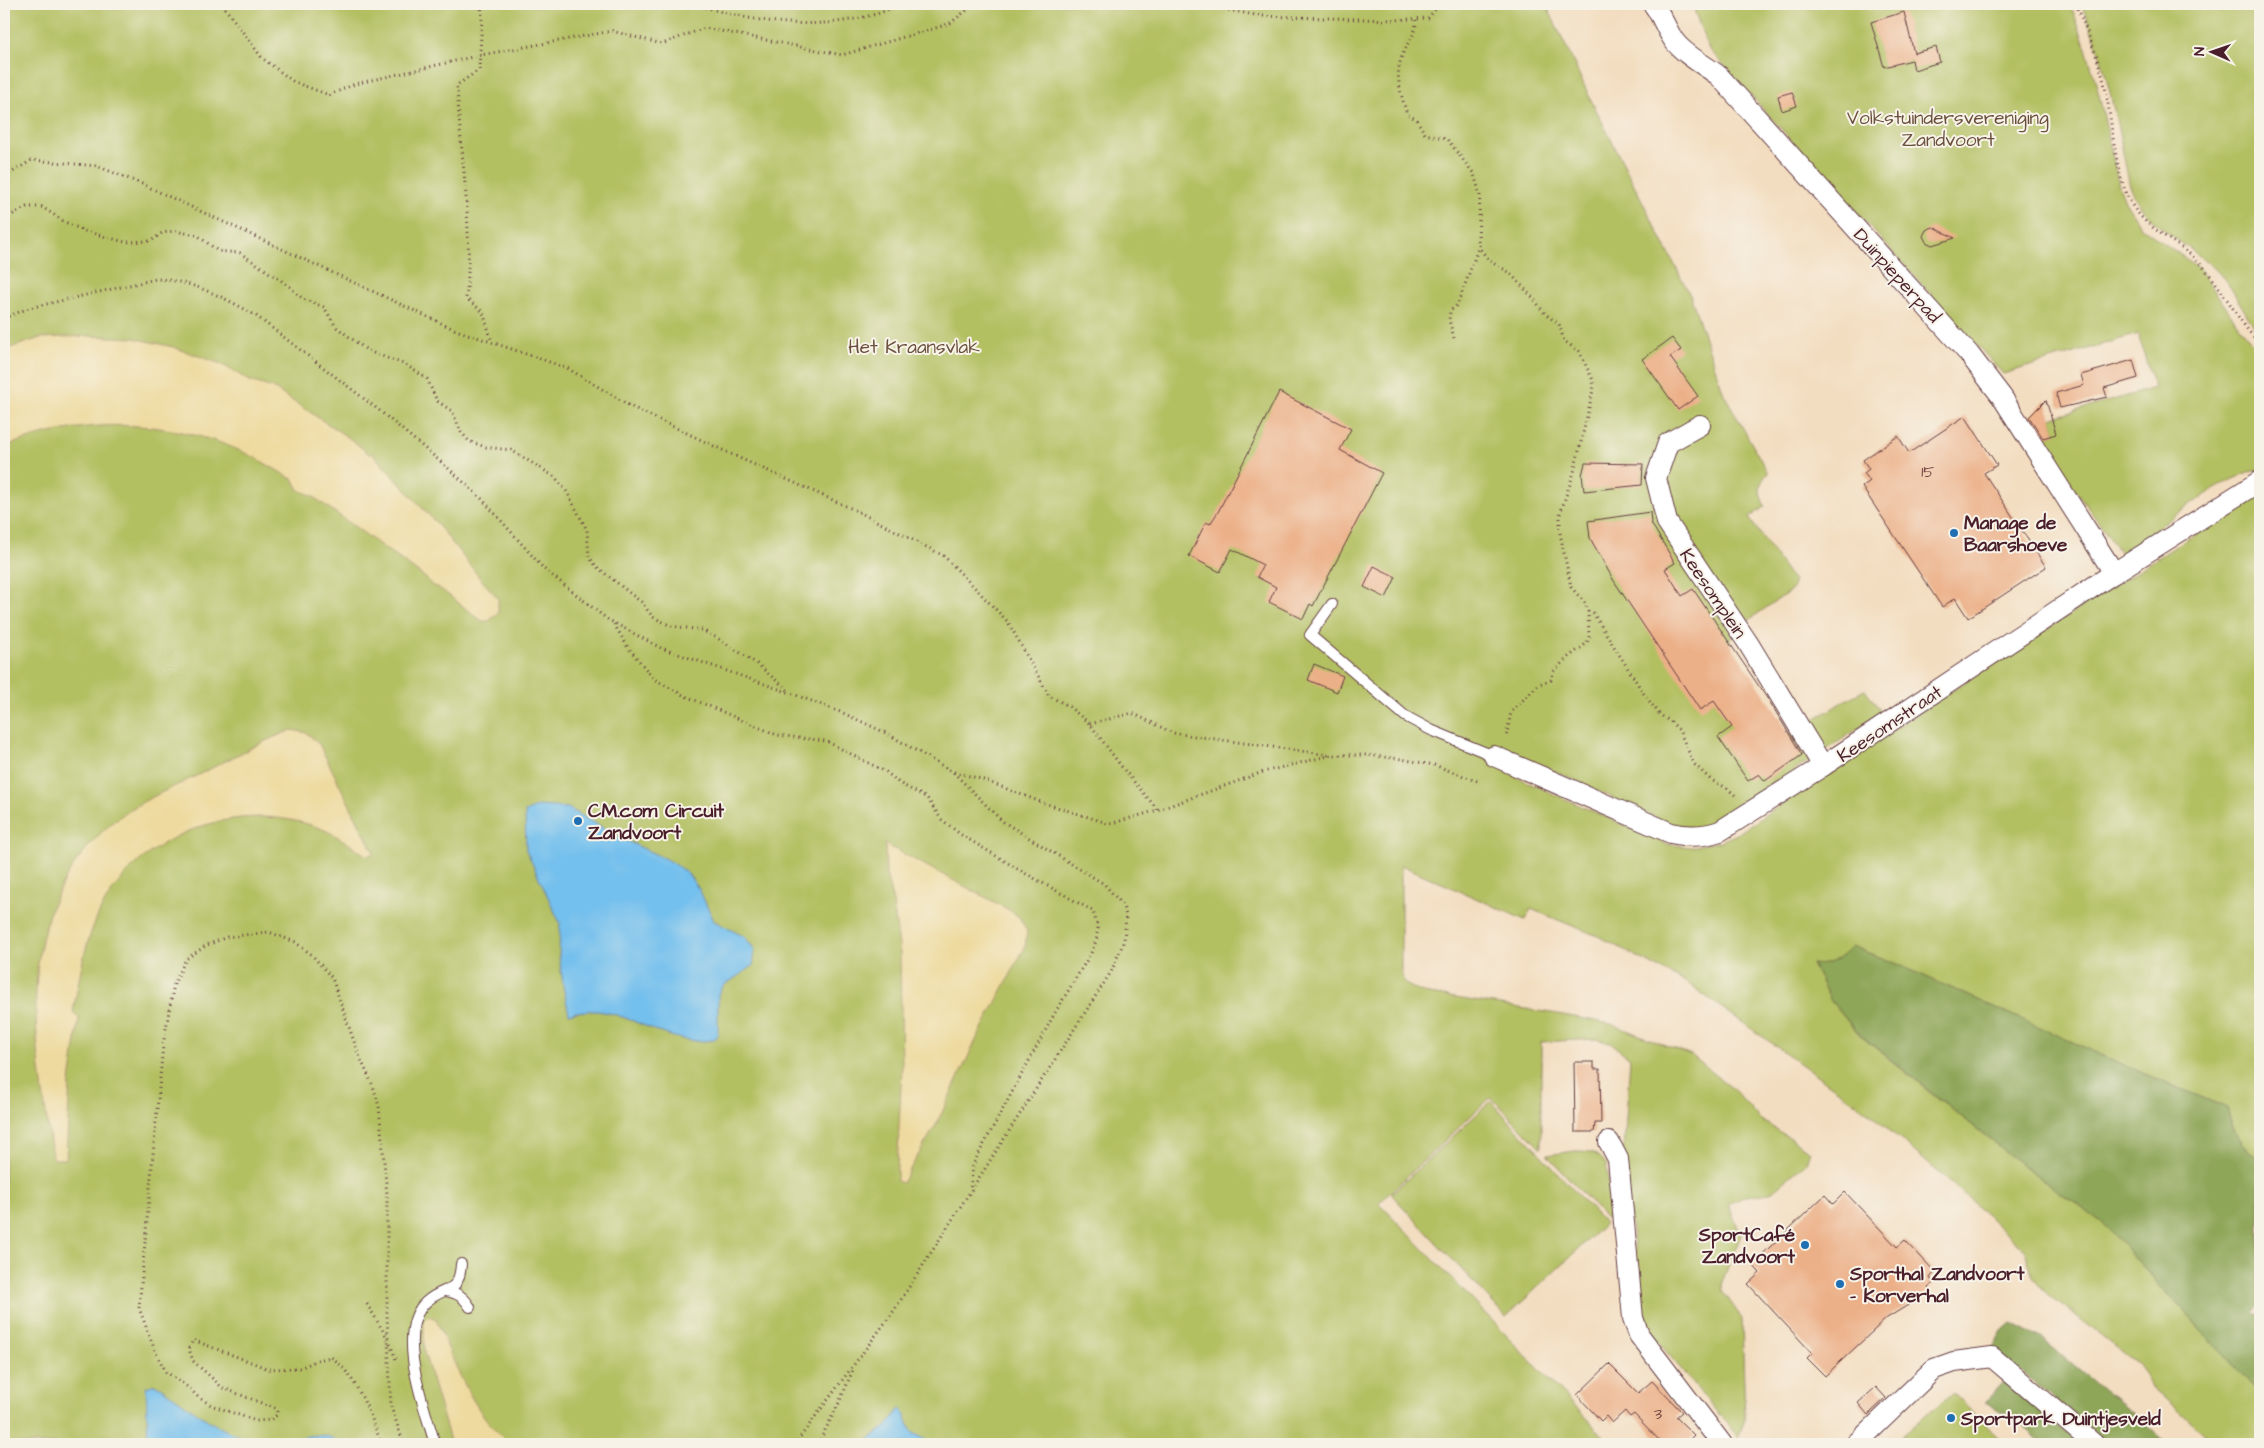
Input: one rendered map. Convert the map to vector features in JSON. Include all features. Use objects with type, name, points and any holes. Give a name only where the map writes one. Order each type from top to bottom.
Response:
[{"type":"street","name":"Duinpieperpad","points":[[1653,4],[1675,42],[1686,53],[1719,76],[1969,354],[2002,397],[2114,573]]},
{"type":"street","name":"Keesomplein","points":[[1700,425],[1668,443],[1656,478],[1667,522],[1748,643],[1823,766]]},
{"type":"street","name":"Keesomstraat","points":[[1499,750],[1671,833],[1691,836],[1709,835],[1823,766],[2114,573],[2260,481]]},
{"type":"street","points":[[1609,1142],[1618,1159],[1633,1318],[1639,1334],[1722,1444]]},
{"type":"street","points":[[1856,1444],[1934,1369],[1954,1362],[1992,1357],[2094,1444]]},
{"type":"lane","points":[[1332,604],[1310,635],[1405,716],[1431,730],[1499,750]]},
{"type":"lane","points":[[435,1444],[418,1380],[411,1335],[414,1320],[421,1307],[433,1297],[451,1289],[459,1280],[461,1264]]},
{"type":"lane","points":[[446,1291],[457,1293],[466,1300],[470,1307]]},
{"type":"path","points":[[222,4],[262,58],[294,82],[329,95],[355,84],[481,55],[612,31],[662,44],[705,28],[842,55],[949,24],[975,4]]},
{"type":"path","points":[[481,4],[481,55],[479,70],[458,85],[466,205],[468,274],[466,298],[484,312],[492,343]]},
{"type":"path","points":[[696,4],[720,12],[804,24],[835,22],[872,15],[901,4]]},
{"type":"path","points":[[1194,4],[1262,16],[1416,20],[1428,18],[1440,4]]},
{"type":"path","points":[[2076,4],[2093,46],[2103,79],[2121,176],[2127,196],[2136,214],[2149,226],[2190,254],[2208,271],[2220,287],[2232,310],[2260,344]]},
{"type":"path","points":[[1416,20],[1416,31],[1404,50],[1396,75],[1407,114],[1417,120],[1425,134],[1447,139],[1474,174],[1480,195],[1479,246],[1458,304],[1450,311],[1448,320],[1454,338]]},
{"type":"path","points":[[4,175],[12,174],[32,160],[97,166],[267,241],[456,330],[567,368],[632,407],[857,511],[944,556],[1008,622],[1049,696],[1067,705],[1090,724],[1124,770],[1158,810]]},
{"type":"path","points":[[4,219],[27,207],[42,207],[65,222],[84,231],[125,242],[151,241],[162,233],[174,231],[197,235],[218,251],[240,253],[288,285],[303,299],[324,307],[336,326],[368,351],[406,365],[427,379],[437,401],[452,411],[461,432],[469,440],[485,447],[511,450],[554,477],[567,492],[587,530],[589,557],[597,566],[641,602],[653,617],[671,626],[702,630],[717,638],[756,663],[793,694]]},
{"type":"path","points":[[1479,246],[1491,262],[1509,272],[1534,298],[1545,314],[1559,324],[1564,341],[1579,351],[1594,386],[1574,472],[1560,514],[1560,533],[1571,587],[1585,603],[1588,611],[1589,637],[1587,644],[1566,659],[1553,672],[1551,680],[1539,684],[1511,712],[1499,750]]},
{"type":"path","points":[[4,318],[29,308],[64,299],[156,279],[170,279],[234,303],[255,315],[380,410],[481,498],[544,569],[614,623],[661,648],[793,694],[843,713],[886,733],[953,772],[1002,821],[1104,884],[1122,904],[1127,926],[1121,952],[1111,972],[893,1312],[795,1444]]},
{"type":"path","points":[[1588,611],[1593,613],[1644,694],[1660,715],[1679,730],[1694,764],[1711,780],[1727,788],[1733,795],[1740,798]]},
{"type":"path","points":[[614,623],[626,646],[654,679],[683,695],[776,735],[826,741],[877,768],[899,783],[927,798],[941,819],[960,834],[1093,911],[1098,928],[1094,947],[1052,1019],[978,1155],[974,1165],[970,1194]]},
{"type":"path","points":[[1090,724],[1132,713],[1172,734],[1332,755],[1366,755],[1410,760],[1434,765],[1480,782]]},
{"type":"path","points":[[953,772],[981,779],[1041,802],[1110,824],[1158,810],[1263,772],[1332,755]]},
{"type":"path","points":[[381,1444],[361,1398],[342,1365],[331,1357],[318,1360],[300,1368],[269,1368],[193,1340],[189,1349],[193,1361],[223,1388],[277,1409],[277,1415],[270,1420],[256,1421],[211,1405],[166,1372],[156,1353],[139,1308],[145,1224],[163,1045],[174,984],[186,960],[208,945],[227,937],[269,932],[295,942],[326,969],[335,984],[358,1053],[373,1086],[382,1122],[387,1194],[386,1249],[388,1286],[386,1314],[389,1340],[391,1407],[404,1444]]},
{"type":"path","points":[[367,1304],[389,1340],[399,1366]]},
{"type":"path","points":[[818,1444],[839,1403],[855,1365]]},
{"type":"green space","name":"Het Kraansvlak","points":[[4,4],[1546,4],[1591,100],[1691,297],[1724,394],[1768,473],[1762,481],[1760,488],[1765,506],[1749,518],[1794,582],[1793,589],[1733,631],[1722,669],[1771,745],[1865,689],[1882,713],[1719,820],[1700,828],[1676,827],[1504,748],[1500,751],[1502,769],[1531,784],[1667,844],[1691,847],[1721,841],[1737,834],[1982,671],[2260,492],[2260,1158],[2257,1158],[2250,1152],[2237,1136],[2227,1108],[2124,1065],[1897,964],[1852,946],[1835,961],[1818,965],[1812,964],[1831,1001],[1858,1034],[2022,1165],[2103,1223],[2260,1394],[2260,1444],[2217,1444],[2154,1389],[2138,1364],[2043,1290],[2034,1279],[2025,1251],[1973,1202],[1867,1111],[1687,983],[1600,937],[1531,909],[1525,920],[1401,865],[1401,974],[1405,984],[1423,993],[1611,1024],[1691,1055],[1733,1089],[1761,1120],[1810,1151],[1806,1163],[1770,1193],[1745,1196],[1728,1204],[1741,1235],[1722,1282],[1723,1291],[1742,1319],[1745,1420],[1738,1437],[1649,1331],[1641,1298],[1623,1164],[1630,1058],[1610,1043],[1597,1039],[1541,1042],[1541,1149],[1491,1097],[1379,1203],[1611,1444],[4,1444]]},
{"type":"green space","name":"Volkstuindersvereniging Zandvoort","points":[[1692,4],[2070,4],[2093,72],[2119,186],[2125,202],[2142,228],[2198,267],[2241,329],[2260,352],[2260,469],[2242,475],[2206,494],[2121,554],[2039,439],[2056,434],[2051,418],[2154,388],[2138,334],[2003,374],[1708,48]]},
{"type":"green space","points":[[2081,4],[2260,4],[2260,334],[2219,273],[2156,223],[2136,199],[2129,183],[2104,70]]},
{"type":"green space","points":[[1852,946],[2227,1108],[2237,1136],[2250,1152],[2257,1158],[2260,1158],[2260,1304],[2253,1312],[2260,1316],[2260,1394],[2103,1223],[2022,1165],[1858,1033],[1831,1001],[1812,964],[1818,965],[1834,961]]},
{"type":"green space","points":[[1491,1101],[1605,1224],[1506,1317],[1391,1194]]},
{"type":"green space","points":[[1575,1151],[1593,1153],[1606,1164],[1614,1227],[1547,1155]]},
{"type":"green space","points":[[2011,1323],[2038,1337],[2062,1355],[2168,1444],[2107,1444],[1992,1349],[2002,1331]]},
{"type":"green space","points":[[2004,1382],[2081,1444],[2044,1444],[2005,1413],[1985,1402]]},
{"type":"green space","name":"Sportpark Duintjesveld","points":[[1953,1392],[2006,1444],[1893,1444]]},
{"type":"sand","points":[[90,336],[134,338],[173,347],[221,364],[250,381],[273,388],[352,440],[370,455],[372,453],[438,525],[498,598],[498,613],[489,621],[482,621],[311,495],[299,490],[294,480],[248,454],[212,440],[183,432],[153,427],[93,426],[33,437],[4,447],[4,350],[40,338]]},
{"type":"sand","points":[[292,730],[307,733],[319,744],[374,853],[367,856],[335,835],[314,826],[282,819],[250,817],[218,822],[187,832],[158,847],[133,867],[112,891],[96,920],[85,954],[73,1012],[79,1018],[70,1082],[66,1159],[54,1159],[40,1065],[36,1021],[37,977],[43,935],[57,895],[80,857],[122,815],[153,797],[255,746]]},
{"type":"sand","points":[[885,844],[1011,911],[1019,917],[1027,931],[1025,947],[977,1038],[937,1123],[902,1183],[897,1181],[902,1066],[900,953],[893,902],[886,874]]},
{"type":"sand","points":[[429,1316],[436,1319],[457,1370],[474,1402],[496,1431],[510,1444],[451,1444],[424,1352],[424,1321]]},
{"type":"water","points":[[538,806],[568,808],[623,839],[672,862],[688,874],[699,889],[714,921],[745,937],[755,950],[753,966],[723,986],[718,994],[718,1035],[714,1040],[694,1041],[676,1037],[607,1013],[588,1011],[569,1014],[559,956],[560,923],[526,850],[525,812]]},
{"type":"water","points":[[155,1384],[222,1429],[252,1440],[279,1442],[315,1435],[333,1439],[342,1444],[148,1444],[146,1387]]},
{"type":"water","points":[[901,1407],[912,1432],[926,1440],[926,1444],[862,1444],[887,1426]]},
{"type":"building","points":[[1904,12],[1914,53],[1936,47],[1940,62],[1914,70],[1912,60],[1884,67],[1871,22]]},
{"type":"building","points":[[1792,92],[1797,106],[1782,111],[1778,96]]},
{"type":"building","points":[[1933,227],[1955,238],[1932,245],[1926,242],[1923,236],[1926,230]]},
{"type":"building","points":[[1672,338],[1681,350],[1670,357],[1698,396],[1678,410],[1642,359]]},
{"type":"building","points":[[2133,360],[2138,378],[2104,388],[2107,397],[2060,408],[2056,393],[2084,385],[2081,375]]},
{"type":"building","points":[[1279,392],[1351,429],[1340,450],[1382,473],[1313,606],[1310,604],[1303,619],[1269,602],[1276,587],[1257,577],[1263,565],[1232,549],[1220,572],[1189,556],[1206,522],[1210,524],[1218,512]]},
{"type":"building","points":[[2046,400],[2056,434],[2043,438],[2029,417]]},
{"type":"building","points":[[1965,416],[1997,465],[1984,473],[2046,567],[1968,618],[1955,598],[1942,607],[1862,487],[1870,481],[1864,473],[1869,469],[1863,460],[1898,436],[1909,453]]},
{"type":"building","points":[[1585,463],[1643,464],[1642,485],[1584,491],[1582,475]]},
{"type":"building","points":[[1650,512],[1651,523],[1675,563],[1665,569],[1682,596],[1693,589],[1771,704],[1802,755],[1765,781],[1759,774],[1748,781],[1718,737],[1732,727],[1714,701],[1700,710],[1614,581],[1590,538],[1588,521]]},
{"type":"building","points":[[1374,566],[1396,577],[1386,598],[1364,587]]},
{"type":"building","points":[[1314,664],[1343,676],[1337,692],[1308,680]]},
{"type":"building","points":[[1574,1062],[1594,1062],[1594,1069],[1600,1069],[1601,1123],[1595,1123],[1594,1132],[1575,1132]]},
{"type":"building","name":"Sporthal Zandvoort - Korverhal","points":[[1845,1192],[1897,1247],[1905,1240],[1935,1272],[1930,1278],[1934,1283],[1928,1288],[1931,1291],[1887,1318],[1825,1376],[1807,1358],[1812,1353],[1748,1284],[1760,1273],[1752,1264],[1825,1195],[1833,1204]]},
{"type":"building","points":[[1609,1364],[1638,1393],[1652,1381],[1682,1412],[1676,1417],[1694,1435],[1685,1444],[1663,1444],[1634,1414],[1630,1417],[1625,1411],[1612,1423],[1606,1416],[1601,1421],[1577,1395]]},
{"type":"building","points":[[1876,1387],[1886,1398],[1868,1415],[1858,1403]]},
{"type":"place","name":"Manage de Baarshoeve","points":[[1954,533]]},
{"type":"place","name":"CM.com Circuit Zandvoort","points":[[578,821]]},
{"type":"place","name":"SportCafé Zandvoort","points":[[1805,1245]]},
{"type":"place","name":"Sporthal Zandvoort - Korverhal","points":[[1840,1284]]},
{"type":"place","name":"Sportpark Duintjesveld","points":[[1951,1418]]}]
